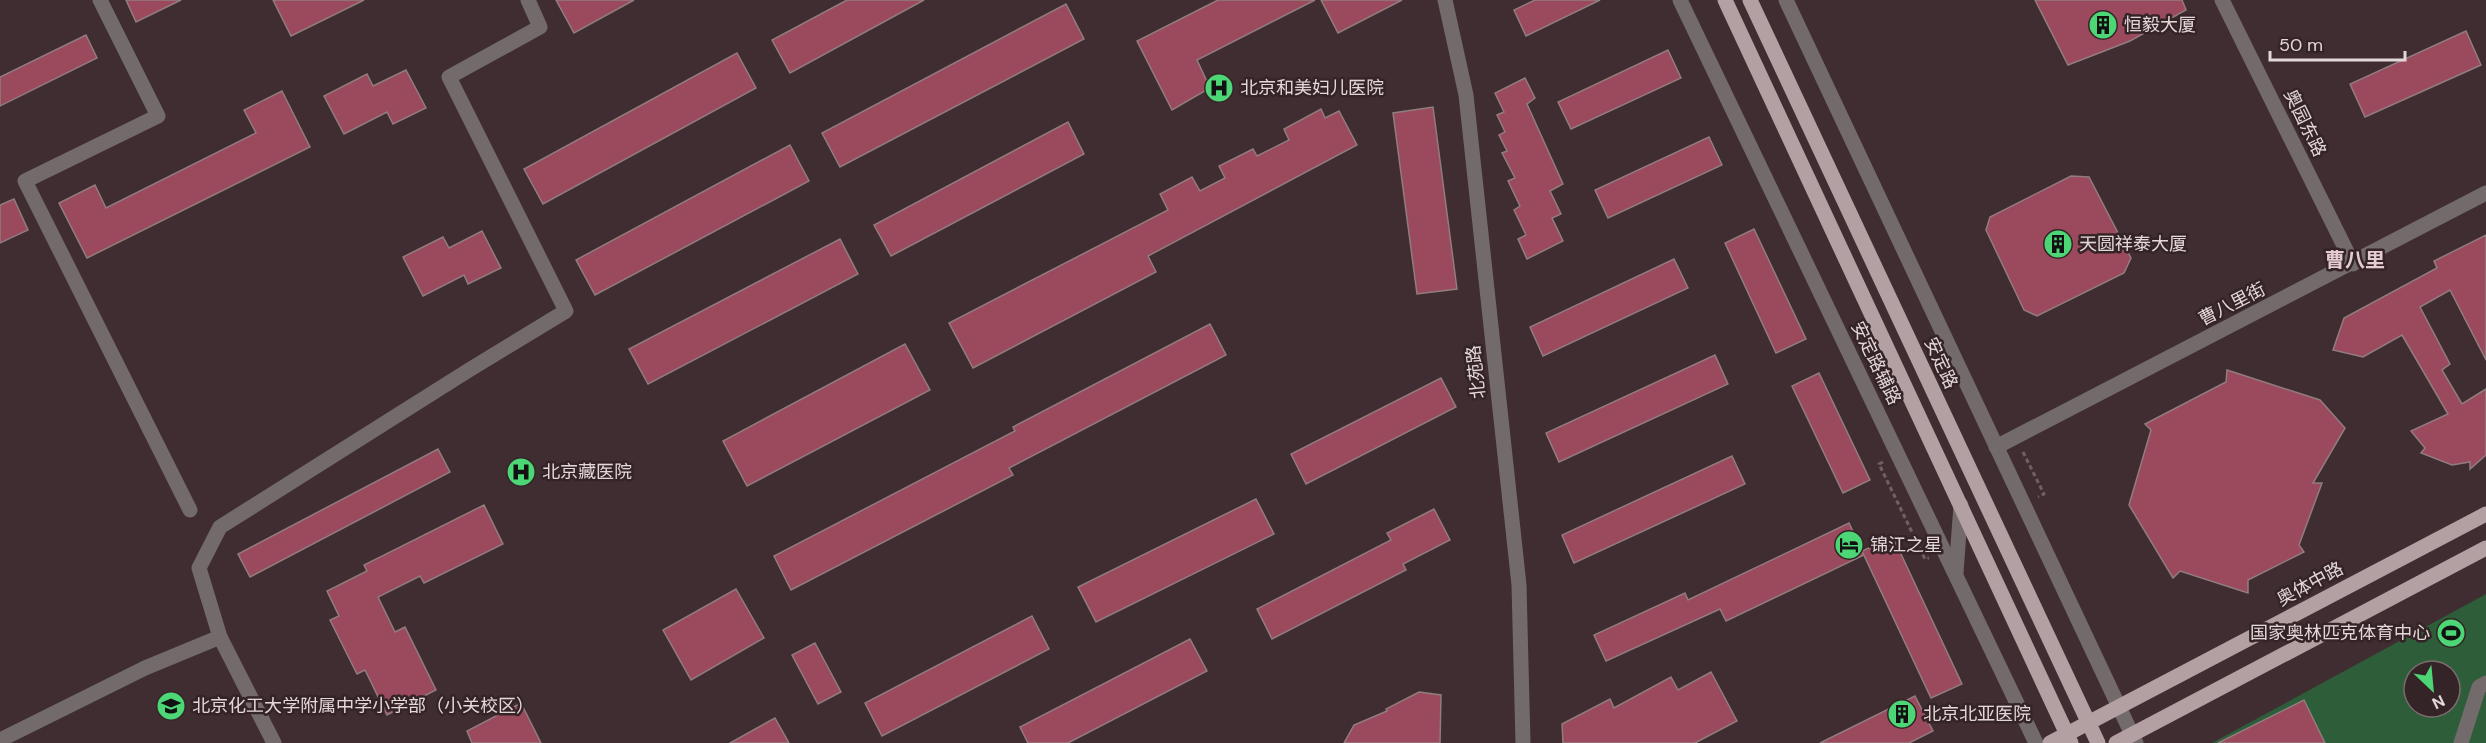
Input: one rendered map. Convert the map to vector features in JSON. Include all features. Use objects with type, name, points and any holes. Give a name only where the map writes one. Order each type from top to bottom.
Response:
[{"type":"main road","points":[[1725,0],[2069,739]]},
{"type":"main road","name":"安定路","points":[[1750,0],[2098,743]]},
{"type":"main road","name":"奥体中路","points":[[2050,743],[2069,739],[2088,723],[2486,514]]},
{"type":"main road","points":[[2116,743],[2134,739],[2486,548]]},
{"type":"street","points":[[100,0],[158,116],[25,181],[190,510]]},
{"type":"street","points":[[274,743],[220,637],[199,568],[220,527],[566,311],[449,77],[540,27],[528,0]]},
{"type":"street","name":"北苑路","points":[[1445,0],[1466,95],[1519,585],[1523,743]]},
{"type":"street","name":"安定路辅路","points":[[1680,0],[2036,743]]},
{"type":"street","points":[[1786,0],[2134,739]]},
{"type":"street","name":"奥园东路","points":[[2222,0],[2353,264]]},
{"type":"street","name":"曹八里街","points":[[1996,447],[2353,264],[2486,193]]},
{"type":"street","points":[[1956,576],[1960,505]]},
{"type":"street","points":[[0,740],[145,668],[220,637]]},
{"type":"street","points":[[2461,743],[2479,687],[2486,683]]},
{"type":"path","points":[[2019,445],[2044,494]]},
{"type":"path","points":[[1880,464],[1925,560]]},
{"type":"green space","name":"国家奥林匹克体育中心","points":[[2486,594],[2486,743],[2212,743]]},
{"type":"building","points":[[126,0],[181,0],[136,22]]},
{"type":"building","points":[[273,0],[364,0],[291,36]]},
{"type":"building","points":[[556,0],[634,0],[574,33]]},
{"type":"building","points":[[847,0],[924,0],[790,73],[772,40]]},
{"type":"building","points":[[1218,0],[1315,0],[1197,60],[1210,88],[1172,110],[1137,41]]},
{"type":"building","points":[[1321,0],[1402,0],[1338,33]]},
{"type":"building","points":[[1535,0],[1600,0],[1526,36],[1514,10]]},
{"type":"building","name":"恒毅大厦","points":[[2035,0],[2182,0],[2186,10],[2130,41],[2068,65]]},
{"type":"building","points":[[1066,4],[1084,39],[840,167],[822,133]]},
{"type":"building","points":[[2466,31],[2481,65],[2365,117],[2350,84]]},
{"type":"building","points":[[86,35],[97,58],[0,106],[0,77]]},
{"type":"building","points":[[1668,50],[1681,78],[1571,129],[1558,102]]},
{"type":"building","points":[[737,53],[756,88],[543,204],[524,169]]},
{"type":"building","points":[[406,70],[426,108],[393,124],[387,112],[344,134],[324,96],[367,74],[373,86]]},
{"type":"building","points":[[1525,78],[1535,98],[1527,104],[1563,184],[1550,191],[1561,214],[1552,218],[1563,241],[1527,259],[1518,239],[1526,235],[1514,210],[1520,206],[1508,181],[1515,178],[1502,153],[1507,151],[1499,135],[1505,132],[1497,115],[1504,112],[1495,93]]},
{"type":"building","points":[[282,91],[310,147],[87,258],[59,203],[95,185],[106,208],[256,133],[244,110]]},
{"type":"building","points":[[1433,107],[1457,289],[1417,294],[1393,113]]},
{"type":"building","points":[[1321,109],[1325,118],[1339,111],[1357,145],[1148,256],[1156,272],[973,368],[949,323],[1168,210],[1160,194],[1192,177],[1200,191],[1225,178],[1219,166],[1253,149],[1257,156],[1289,140],[1284,129]]},
{"type":"building","points":[[1068,122],[1084,154],[891,256],[874,225]]},
{"type":"building","points":[[1709,137],[1722,165],[1608,218],[1595,190]]},
{"type":"building","points":[[790,145],[809,181],[595,295],[576,260]]},
{"type":"building","name":"天圆祥泰大厦","points":[[2071,176],[2089,177],[2131,258],[2124,273],[2037,316],[2024,310],[1986,230],[1990,217]]},
{"type":"building","points":[[14,199],[28,230],[0,243],[0,205]]},
{"type":"building","points":[[1754,229],[1806,339],[1776,353],[1725,243]]},
{"type":"building","points":[[482,231],[501,268],[468,284],[464,275],[423,296],[403,257],[443,237],[449,248]]},
{"type":"building","points":[[2486,235],[2486,360],[2450,290],[2420,307],[2450,364],[2442,370],[2462,404],[2486,389],[2486,455],[2470,469],[2470,462],[2452,465],[2421,453],[2425,448],[2411,431],[2448,414],[2402,335],[2363,357],[2333,350],[2344,318],[2437,268],[2434,261]]},
{"type":"building","points":[[840,239],[858,274],[648,384],[629,349]]},
{"type":"building","points":[[1674,259],[1688,288],[1543,356],[1530,327]]},
{"type":"building","points":[[1210,324],[1226,355],[1009,468],[1013,475],[791,590],[774,556],[1015,431],[1013,427]]},
{"type":"building","points":[[905,344],[930,390],[747,486],[723,441]]},
{"type":"building","points":[[1715,355],[1728,384],[1559,462],[1546,433]]},
{"type":"building","points":[[2227,370],[2320,400],[2345,428],[2313,483],[2322,483],[2299,545],[2304,552],[2248,580],[2248,593],[2180,571],[2173,578],[2129,505],[2151,430],[2145,424],[2226,382]]},
{"type":"building","points":[[1819,373],[1870,480],[1843,493],[1792,386]]},
{"type":"building","points":[[1441,378],[1456,407],[1306,484],[1291,454]]},
{"type":"building","points":[[438,449],[450,472],[250,577],[238,554]]},
{"type":"building","points":[[1732,456],[1745,484],[1574,563],[1562,535]]},
{"type":"building","points":[[1256,499],[1274,534],[1096,622],[1078,587]]},
{"type":"building","points":[[484,505],[503,544],[424,583],[420,576],[378,597],[395,632],[405,627],[436,690],[387,715],[365,670],[357,674],[330,620],[339,616],[327,591],[367,571],[364,565]]},
{"type":"building","points":[[1434,509],[1450,540],[1403,564],[1406,570],[1272,639],[1257,609],[1391,540],[1387,533]]},
{"type":"building","points":[[1849,523],[1864,555],[1726,621],[1720,609],[1606,661],[1594,635],[1685,593],[1688,600]]},
{"type":"building","points":[[1893,537],[1962,684],[1931,698],[1862,551]]},
{"type":"building","points":[[736,589],[764,638],[691,680],[663,630]]},
{"type":"building","points":[[1032,616],[1049,649],[882,736],[865,703]]},
{"type":"building","points":[[1190,639],[1207,671],[1068,743],[1028,743],[1020,727]]},
{"type":"building","points":[[815,643],[841,692],[818,704],[792,655]]},
{"type":"building","points":[[1711,672],[1737,721],[1695,743],[1563,743],[1562,724],[1610,699],[1614,708],[1671,677],[1678,690]]},
{"type":"building","points":[[1419,692],[1441,695],[1440,743],[1344,743],[1354,725],[1387,711],[1386,709]]},
{"type":"building","name":"北京北亚医院","points":[[1915,696],[1933,731],[1909,743],[1820,743]]},
{"type":"building","points":[[2304,700],[2325,743],[2218,743]]},
{"type":"building","points":[[521,703],[541,743],[472,743],[467,731]]},
{"type":"building","points":[[775,718],[789,743],[730,743]]},
{"type":"place","name":"恒毅大厦","points":[[2103,25]]},
{"type":"place","name":"北京和美妇儿医院","points":[[1219,88]]},
{"type":"place","name":"天圆祥泰大厦","points":[[2058,244]]},
{"type":"place","name":"北京藏医院","points":[[521,472]]},
{"type":"place","name":"锦江之星","points":[[1849,545]]},
{"type":"place","name":"国家奥林匹克体育中心","points":[[2451,633]]},
{"type":"place","name":"北京化工大学附属中学小学部（小关校区）","points":[[171,706]]},
{"type":"place","name":"北京北亚医院","points":[[1902,714]]},
{"type":"district","name":"曹八里","points":[[2355,260]]}]
